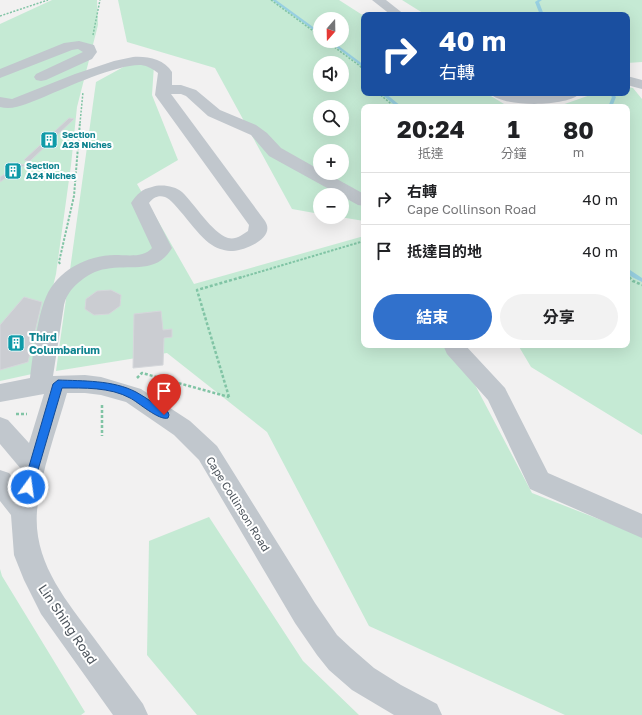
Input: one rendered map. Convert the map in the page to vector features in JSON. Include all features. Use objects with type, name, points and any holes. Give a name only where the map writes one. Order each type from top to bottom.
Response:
[{"type":"street","points":[[378,0],[394,12]]},
{"type":"street","points":[[0,74],[69,46],[82,45],[90,50],[87,56],[28,82]]},
{"type":"street","points":[[0,102],[7,104],[15,103],[85,75],[125,62],[138,61],[160,66],[165,72],[166,78],[162,87],[163,95],[258,225],[257,233],[249,240],[236,244],[223,243],[214,237],[175,195],[163,190],[155,191],[142,198],[140,203],[162,248],[160,253],[155,258],[148,260],[107,262],[92,266],[79,272],[68,280]]},
{"type":"street","points":[[630,81],[642,85]]},
{"type":"street","points":[[0,96],[14,89]]},
{"type":"street","points":[[163,90],[181,89],[189,92],[212,112],[251,129],[261,136],[266,144],[275,152],[361,200]]},
{"type":"street","points":[[507,96],[516,99],[536,100],[562,96]]},
{"type":"street","name":"Lin Shing Road","points":[[68,280],[59,290],[55,301],[42,366],[49,385],[24,512],[24,534],[28,555],[42,588],[51,604],[132,715]]},
{"type":"street","points":[[455,348],[497,394],[539,481],[642,526]]},
{"type":"street","name":"Cape Collinson Road","points":[[0,393],[49,385],[85,384],[101,386],[132,395],[170,419],[198,442],[208,454],[305,613],[327,645],[340,659],[363,679],[390,696],[426,715]]},
{"type":"street","points":[[0,427],[33,466]]},
{"type":"street","points":[[0,481],[24,512]]},
{"type":"path","points":[[0,16],[48,0]]},
{"type":"path","points":[[90,50],[100,0]]},
{"type":"path","points":[[271,0],[313,31]]},
{"type":"path","points":[[336,48],[361,68]]},
{"type":"path","points":[[68,280],[59,262],[74,196],[85,75]]},
{"type":"path","points":[[382,96],[391,104]]},
{"type":"path","points":[[133,381],[142,373],[229,397],[197,290],[361,242]]},
{"type":"path","points":[[630,278],[642,285]]},
{"type":"path","points":[[101,386],[102,436]]},
{"type":"green space","points":[[52,0],[97,0],[98,25],[77,107],[71,165],[56,274],[32,374],[0,381],[0,24]]},
{"type":"green space","points":[[118,0],[339,0],[361,14],[361,96],[491,96],[504,104],[361,104],[361,220],[349,218],[349,188],[313,188],[313,213],[292,209],[215,68],[127,42]]},
{"type":"green space","points":[[402,0],[642,0],[642,62],[630,63],[630,12],[421,12]]},
{"type":"green space","points":[[127,65],[154,65],[152,95],[178,160],[137,184],[194,284],[361,237],[361,348],[456,348],[532,493],[642,536],[642,715],[565,715],[369,626],[267,432],[167,353],[56,371],[96,82]]},
{"type":"green space","points":[[630,88],[633,88],[642,99],[642,435],[531,367],[520,348],[630,348],[630,104],[565,104],[587,96],[630,96]]},
{"type":"green space","points":[[209,517],[303,661],[359,715],[197,715],[147,655],[149,541]]},
{"type":"green space","points":[[0,569],[2,576],[85,712],[81,715],[0,715]]},
{"type":"building","name":"Section A23 Niches","points":[[69,118],[74,119],[29,162],[24,160]]},
{"type":"building","name":"Section A24 Niches","points":[[20,164],[25,165],[0,182],[0,177]]},
{"type":"building","points":[[111,290],[121,295],[120,306],[109,314],[94,315],[85,309],[86,299],[97,291]]},
{"type":"building","name":"Third Columbarium","points":[[24,297],[42,302],[28,362],[0,370],[0,325]]},
{"type":"building","points":[[161,311],[163,330],[172,329],[172,337],[164,338],[163,365],[133,368],[134,314]]},
{"type":"waterway","points":[[274,0],[313,29]]},
{"type":"waterway","points":[[540,0],[537,2],[541,12]]},
{"type":"waterway","points":[[339,48],[361,65]]},
{"type":"waterway","points":[[386,96],[396,104]]},
{"type":"waterway","points":[[611,104],[613,96]]},
{"type":"waterway","points":[[630,273],[642,280]]},
{"type":"place","name":"Section A23 Niches","points":[[49,140]]},
{"type":"place","name":"Section A24 Niches","points":[[13,171]]},
{"type":"place","name":"Third Columbarium","points":[[16,343]]},
{"type":"route","points":[[28,487],[58,384],[91,384],[123,391],[164,415]]}]
